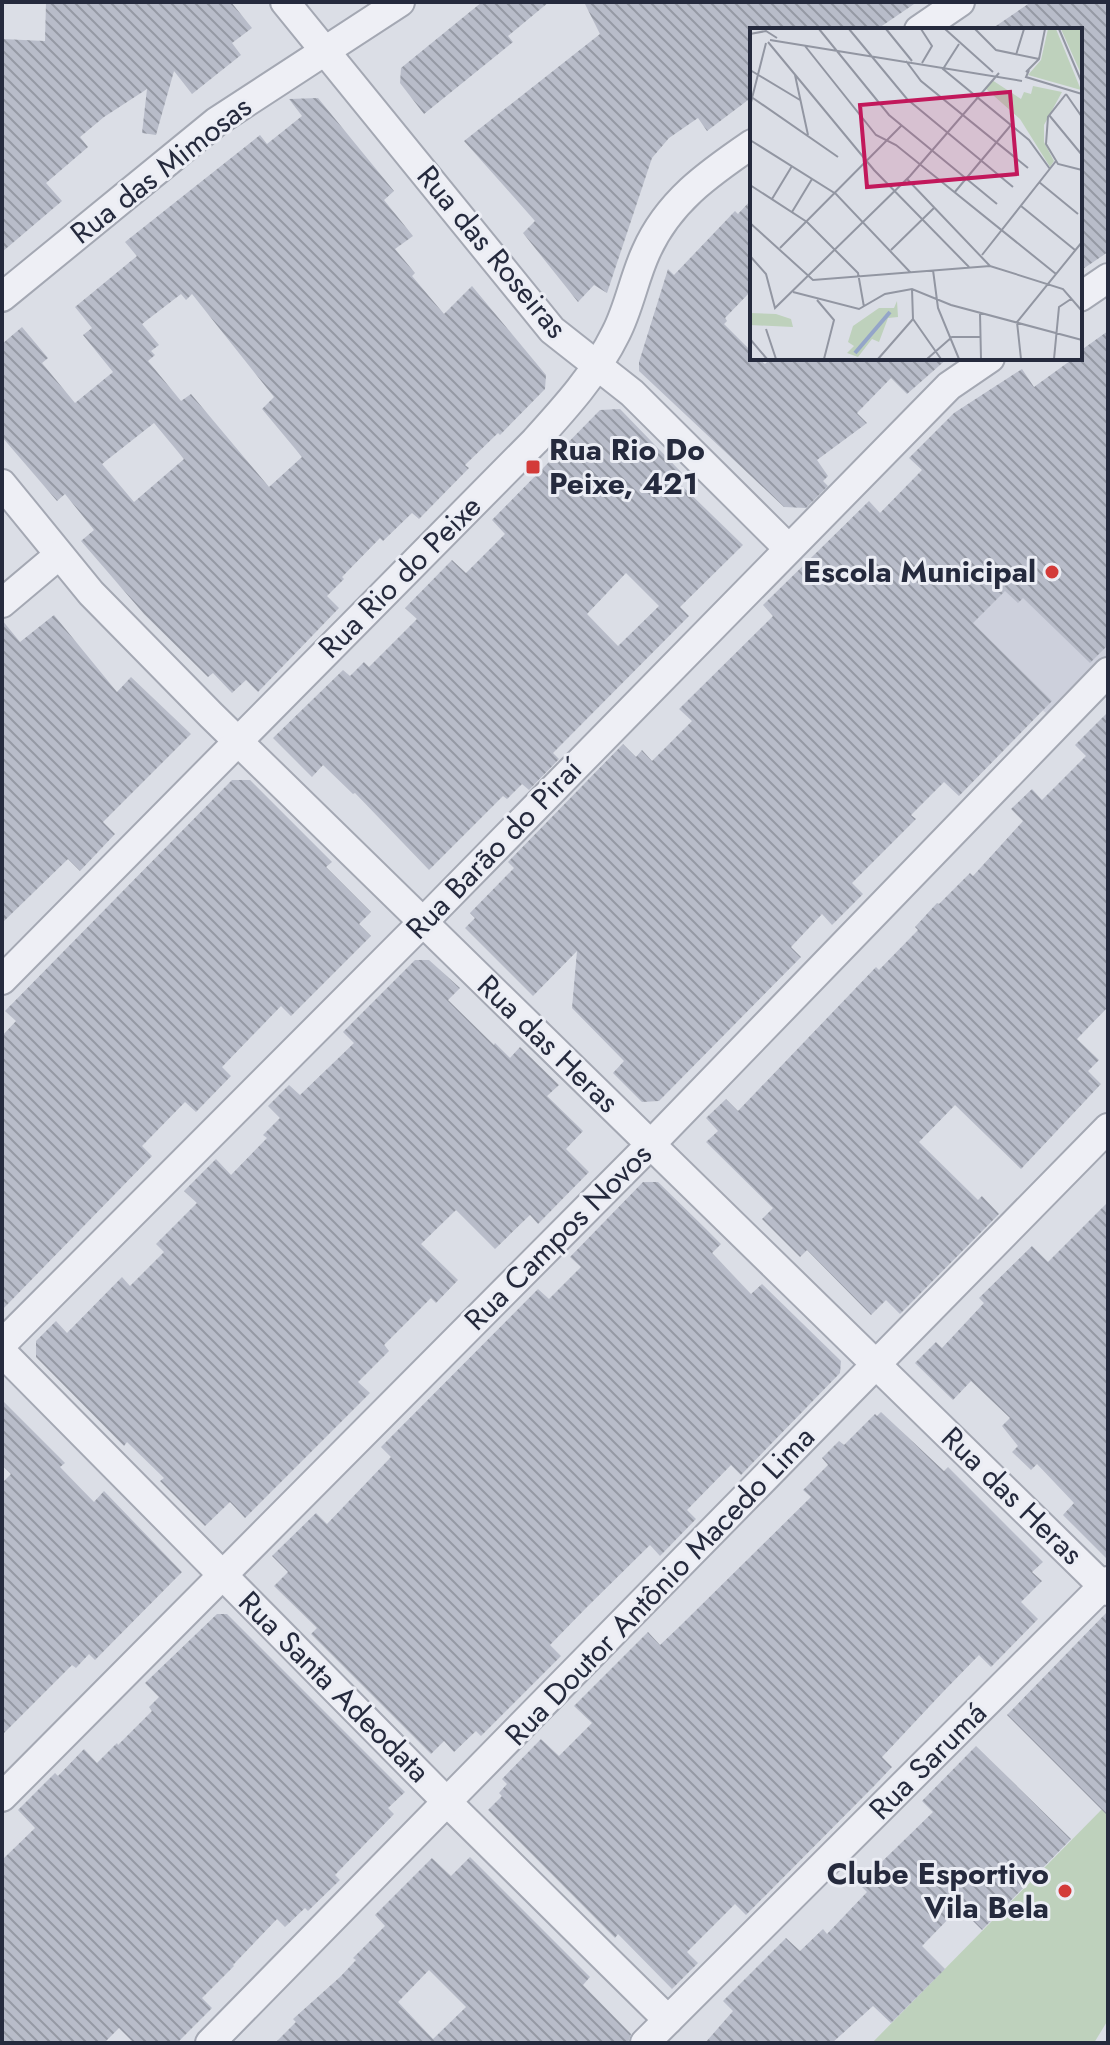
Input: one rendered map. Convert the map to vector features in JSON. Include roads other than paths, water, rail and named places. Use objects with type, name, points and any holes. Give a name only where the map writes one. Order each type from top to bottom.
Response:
[{"type":"street","name":"Rua das Roseiras","points":[[285,2],[552,330],[632,393],[788,548]]},
{"type":"street","name":"Rua das Mimosas","points":[[2,297],[216,122],[400,2]]},
{"type":"street","points":[[922,28],[960,2]]},
{"type":"street","name":"Rua Rio do Peixe","points":[[2,980],[574,398],[617,333],[646,253],[663,221],[686,193],[750,145]]},
{"type":"street","points":[[1082,296],[1108,278]]},
{"type":"street","name":"Rua Barão do Piraí","points":[[2,1344],[423,922],[949,386],[987,360]]},
{"type":"street","name":"Rua das Heras","points":[[2,484],[91,593],[237,740],[1106,1586]]},
{"type":"street","points":[[2,603],[59,555]]},
{"type":"street","name":"Rua Campos Novos","points":[[2,1797],[651,1144],[1108,672]]},
{"type":"street","name":"Rua Doutor Antônio Macedo Lima","points":[[210,2043],[1108,1128]]},
{"type":"street","name":"Rua Santa Adeodata","points":[[2,1352],[448,1803],[668,2020]]},
{"type":"street","name":"Rua Sarumá","points":[[645,2043],[1106,1586]]},
{"type":"place","name":"Rua Rio Do Peixe, 421","points":[[533,467]]},
{"type":"place","name":"Escola Municipal","points":[[1052,572]]},
{"type":"place","name":"Clube Esportivo Vila Bela","points":[[1065,1891]]}]
